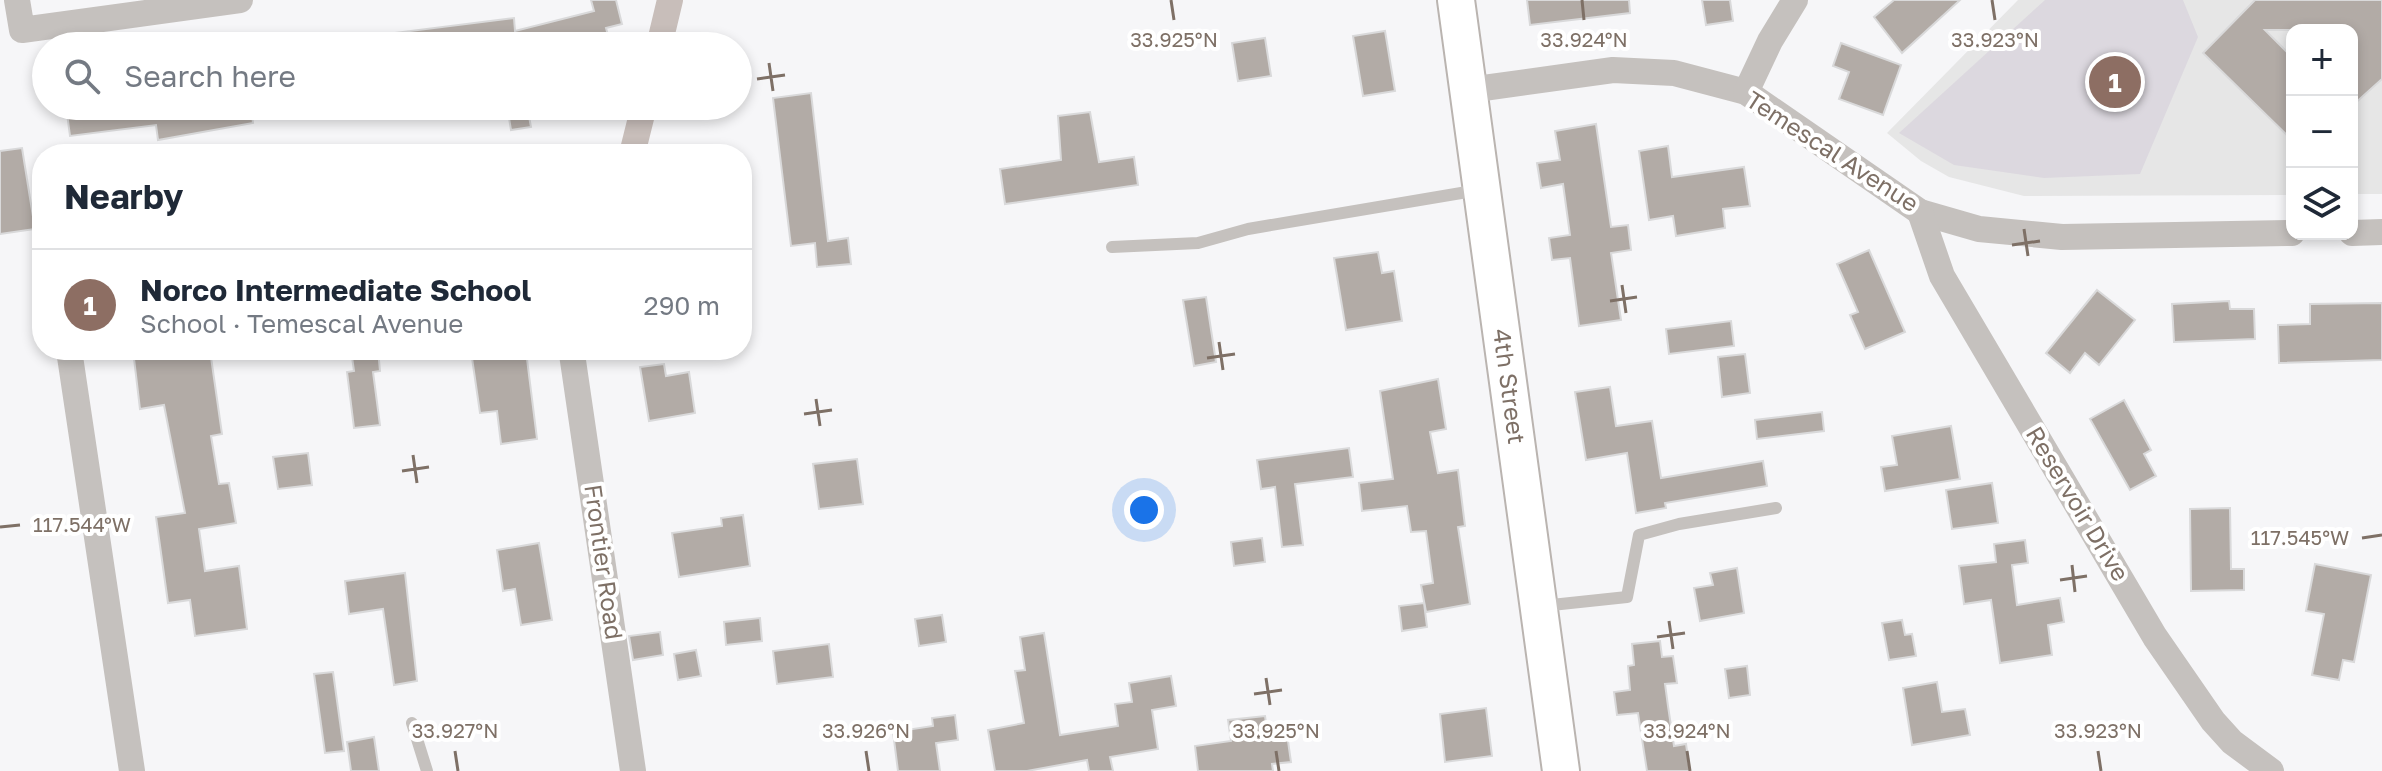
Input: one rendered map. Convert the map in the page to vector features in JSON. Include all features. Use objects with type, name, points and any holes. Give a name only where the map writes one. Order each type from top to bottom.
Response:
[{"type":"street","points":[[17,0],[22,30],[240,0]]},
{"type":"street","name":"4th Street","points":[[1456,0],[1561,771]]},
{"type":"street","points":[[1746,92],[1770,41],[1795,0]]},
{"type":"street","name":"Temescal Avenue","points":[[1469,90],[1613,70],[1674,73],[1746,92],[1920,212],[1979,229],[2062,237],[2286,233]]},
{"type":"street","name":"Reservoir Drive","points":[[1920,212],[1942,276],[2155,637],[2213,721],[2232,742],[2268,770]]},
{"type":"street","points":[[2358,233],[2382,232]]},
{"type":"street","points":[[70,360],[132,771]]},
{"type":"street","name":"Frontier Road","points":[[573,360],[633,771]]},
{"type":"lane","points":[[1112,247],[1198,243],[1248,229],[1482,189]]},
{"type":"lane","points":[[1539,606],[1627,597],[1639,535],[1679,524],[1776,508]]},
{"type":"lane","points":[[412,723],[427,771]]},
{"type":"shaded area","points":[[2018,0],[2382,0],[2382,194],[2358,194],[2358,24],[2286,24],[2286,195],[2024,196],[1949,177],[1921,161],[1887,133]]},
{"type":"shaded area","points":[[2045,0],[2183,0],[2198,37],[2140,174],[2044,178],[1954,165],[1899,133]]},
{"type":"building","points":[[591,0],[616,0],[622,24],[606,28],[607,32],[402,32],[514,18],[515,31],[594,11]]},
{"type":"building","points":[[1527,0],[1629,0],[1630,13],[1530,25]]},
{"type":"building","points":[[1702,0],[1730,0],[1733,21],[1706,25]]},
{"type":"building","points":[[1894,0],[1960,0],[1902,53],[1874,17]]},
{"type":"building","points":[[2255,0],[2382,0],[2382,79],[2358,101],[2358,24],[2286,24],[2286,30],[2265,30],[2286,51],[2286,134],[2203,53]]},
{"type":"building","points":[[1385,31],[1395,91],[1363,96],[1353,36]]},
{"type":"building","points":[[1265,38],[1271,76],[1238,81],[1232,43]]},
{"type":"building","points":[[1841,43],[1901,65],[1883,115],[1839,99],[1849,72],[1833,66]]},
{"type":"building","points":[[811,93],[828,241],[848,238],[851,264],[817,267],[815,243],[791,246],[773,98]]},
{"type":"building","points":[[1090,112],[1099,162],[1134,157],[1138,185],[1005,204],[1000,169],[1061,160],[1058,116]]},
{"type":"building","points":[[68,120],[253,120],[253,123],[158,140],[156,125],[70,136]]},
{"type":"building","points":[[509,120],[530,120],[531,127],[511,130]]},
{"type":"building","points":[[1596,124],[1611,227],[1628,225],[1631,250],[1611,253],[1621,320],[1579,326],[1570,258],[1552,260],[1549,238],[1570,235],[1563,184],[1541,188],[1537,163],[1560,160],[1555,131]]},
{"type":"building","points":[[1668,146],[1672,177],[1744,167],[1750,206],[1723,209],[1725,228],[1676,236],[1673,216],[1649,220],[1639,151]]},
{"type":"building","points":[[22,148],[32,229],[0,234],[0,151]]},
{"type":"building","points":[[1869,250],[1905,332],[1865,349],[1850,315],[1858,312],[1837,264]]},
{"type":"building","points":[[1378,252],[1382,273],[1394,271],[1402,321],[1346,330],[1334,258]]},
{"type":"building","points":[[2097,290],[2135,320],[2099,365],[2085,353],[2070,373],[2046,353]]},
{"type":"building","points":[[1206,297],[1216,362],[1194,366],[1183,300]]},
{"type":"building","points":[[2229,301],[2230,309],[2254,309],[2255,339],[2174,342],[2172,304]]},
{"type":"building","points":[[2382,303],[2382,360],[2279,363],[2278,325],[2310,324],[2310,304]]},
{"type":"building","points":[[1731,321],[1734,346],[1669,354],[1666,329]]},
{"type":"building","points":[[1745,354],[1750,393],[1722,397],[1718,357]]},
{"type":"building","points":[[134,360],[211,360],[222,434],[211,436],[219,484],[229,483],[236,523],[199,529],[205,571],[239,566],[247,629],[195,636],[190,600],[168,603],[156,517],[185,513],[164,405],[140,409]]},
{"type":"building","points":[[352,360],[379,360],[380,371],[373,372],[380,425],[354,428],[347,372],[354,371]]},
{"type":"building","points":[[472,360],[527,360],[537,439],[501,444],[497,411],[480,413]]},
{"type":"building","points":[[664,364],[666,376],[689,372],[695,413],[649,421],[640,367]]},
{"type":"building","points":[[1438,379],[1446,429],[1430,432],[1438,473],[1458,470],[1465,526],[1458,527],[1470,604],[1426,612],[1421,585],[1433,583],[1426,531],[1411,532],[1407,506],[1362,511],[1359,483],[1393,479],[1380,391]]},
{"type":"building","points":[[1610,387],[1616,426],[1652,421],[1661,478],[1763,461],[1767,486],[1665,503],[1666,508],[1636,513],[1627,453],[1586,460],[1575,392]]},
{"type":"building","points":[[2124,400],[2151,450],[2144,454],[2156,476],[2130,490],[2090,419]]},
{"type":"building","points":[[1822,412],[1824,431],[1757,439],[1755,420]]},
{"type":"building","points":[[1951,426],[1960,479],[1885,491],[1881,467],[1897,465],[1892,436]]},
{"type":"building","points":[[1349,448],[1353,477],[1295,484],[1303,545],[1282,547],[1275,487],[1261,489],[1257,460]]},
{"type":"building","points":[[308,453],[312,485],[278,489],[273,457]]},
{"type":"building","points":[[857,459],[863,504],[819,509],[813,464]]},
{"type":"building","points":[[1992,483],[1998,523],[1952,529],[1946,490]]},
{"type":"building","points":[[2230,508],[2231,569],[2244,569],[2244,590],[2191,591],[2190,509]]},
{"type":"building","points":[[743,515],[750,566],[679,577],[672,533],[722,526],[721,518]]},
{"type":"building","points":[[1262,538],[1265,562],[1234,566],[1231,542]]},
{"type":"building","points":[[2025,540],[2028,563],[2012,565],[2017,605],[2060,598],[2064,622],[2048,625],[2052,655],[2000,663],[1991,600],[1964,604],[1959,566],[1996,562],[1994,544]]},
{"type":"building","points":[[539,543],[552,620],[521,625],[515,589],[503,591],[497,550]]},
{"type":"building","points":[[2315,564],[2371,575],[2354,662],[2343,660],[2339,680],[2312,675],[2324,614],[2306,611]]},
{"type":"building","points":[[1737,568],[1744,613],[1700,621],[1694,588],[1713,585],[1710,573]]},
{"type":"building","points":[[405,573],[417,681],[394,685],[383,609],[349,614],[345,581]]},
{"type":"building","points":[[1424,603],[1427,627],[1402,631],[1399,606]]},
{"type":"building","points":[[942,615],[946,642],[919,646],[915,619]]},
{"type":"building","points":[[760,618],[762,641],[726,645],[724,622]]},
{"type":"building","points":[[1902,620],[1905,635],[1912,634],[1916,656],[1889,660],[1882,623]]},
{"type":"building","points":[[660,632],[663,655],[633,660],[629,636]]},
{"type":"building","points":[[1044,633],[1060,735],[1118,726],[1115,704],[1132,702],[1129,683],[1171,676],[1176,706],[1152,710],[1158,749],[1110,757],[1113,771],[1089,771],[1087,760],[1027,771],[995,771],[988,730],[1024,723],[1015,671],[1025,670],[1020,637]]},
{"type":"building","points":[[1660,641],[1662,657],[1673,656],[1677,683],[1665,684],[1674,746],[1686,744],[1690,771],[1647,771],[1638,713],[1617,715],[1614,692],[1630,690],[1628,666],[1634,665],[1632,644]]},
{"type":"building","points":[[829,644],[833,677],[777,684],[773,651]]},
{"type":"building","points":[[696,650],[701,676],[678,680],[674,654]]},
{"type":"building","points":[[1747,666],[1750,695],[1729,698],[1725,669]]},
{"type":"building","points":[[333,672],[344,751],[325,753],[314,674]]},
{"type":"building","points":[[1937,682],[1942,712],[1965,709],[1970,735],[1912,745],[1903,688]]},
{"type":"building","points":[[1486,708],[1492,756],[1445,762],[1440,714]]},
{"type":"building","points":[[955,715],[958,740],[936,743],[940,771],[898,771],[893,732],[933,726],[932,718]]},
{"type":"building","points":[[1265,716],[1268,737],[1287,734],[1291,762],[1272,764],[1273,771],[1198,771],[1195,746],[1231,741],[1228,720]]},
{"type":"building","points":[[374,737],[379,771],[351,771],[347,742]]},
{"type":"waterway","points":[[662,32],[670,0]]},
{"type":"waterway","points":[[634,144],[640,120]]},
{"type":"place","name":"Norco Intermediate School","points":[[2115,82]]}]
